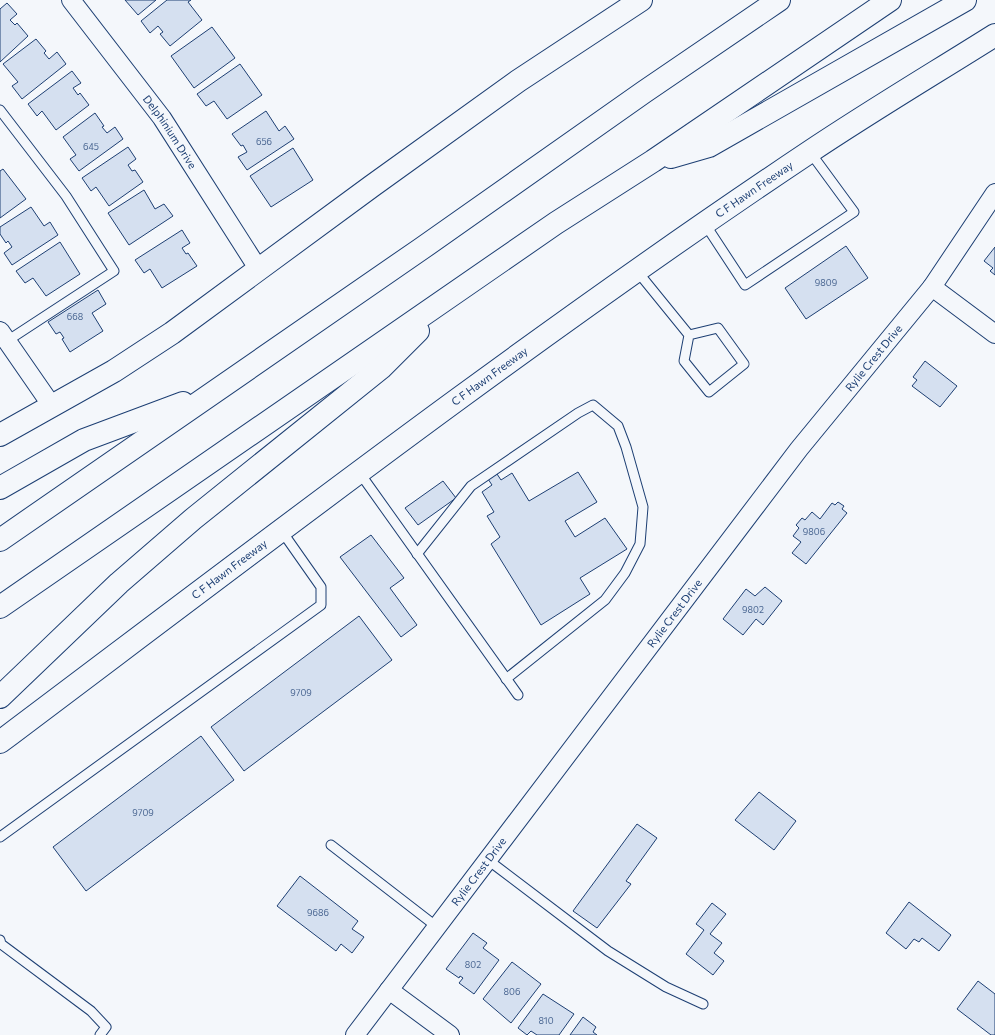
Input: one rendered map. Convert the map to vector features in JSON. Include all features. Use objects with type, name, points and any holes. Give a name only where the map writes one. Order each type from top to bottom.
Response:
[{"type":"main road","points":[[0,435],[114,371],[172,333],[518,81],[640,0]]},
{"type":"main road","points":[[0,540],[766,6],[779,0]]},
{"type":"main road","points":[[0,607],[456,294],[556,223],[653,161],[890,0]]},
{"type":"main road","points":[[653,161],[709,146],[965,0]]},
{"type":"main road","name":"C F Hawn Freeway","points":[[0,742],[359,472],[637,271],[810,152],[995,35]]},
{"type":"main road","points":[[0,697],[119,583],[187,524],[381,368],[456,294]]},
{"type":"main road","points":[[0,488],[84,440],[216,390]]},
{"type":"street","name":"Delphinium Drive","points":[[71,0],[162,118],[259,270]]},
{"type":"street","name":"Rylie Crest Drive","points":[[355,1035],[799,449],[932,287],[995,193]]},
{"type":"street","points":[[932,287],[995,334]]},
{"type":"street","points":[[3,336],[52,406]]},
{"type":"street","points":[[389,990],[450,1035]]},
{"type":"lane","points":[[0,110],[66,196],[114,271],[3,336]]},
{"type":"lane","points":[[705,224],[745,285],[854,212],[810,152]]},
{"type":"lane","points":[[637,271],[689,335],[684,361],[709,392],[744,364],[718,328],[689,335]]},
{"type":"lane","points":[[417,554],[471,486],[578,413],[594,405],[618,426],[643,507],[640,544],[625,573],[604,600],[506,678]]},
{"type":"lane","points":[[359,472],[518,695]]},
{"type":"lane","points":[[0,837],[321,605],[321,587],[281,530]]},
{"type":"lane","points":[[331,845],[437,927]]},
{"type":"lane","points":[[488,860],[608,951],[666,987],[703,1004]]},
{"type":"lane","points":[[0,940],[1,944],[91,1011],[106,1027],[100,1035]]},
{"type":"building","points":[[125,0],[156,0],[138,15]]},
{"type":"building","points":[[167,0],[191,0],[188,2],[202,20],[170,46],[160,34],[163,32],[158,26],[150,33],[141,21]]},
{"type":"building","points":[[7,3],[17,14],[10,20],[15,25],[17,23],[28,36],[0,62],[0,9]]},
{"type":"building","points":[[212,27],[235,58],[194,88],[171,56]]},
{"type":"building","points":[[36,39],[46,51],[44,53],[49,59],[57,52],[66,64],[22,99],[12,86],[18,82],[3,64]]},
{"type":"building","points":[[240,64],[262,95],[227,119],[214,101],[206,106],[197,94]]},
{"type":"building","points":[[72,71],[81,83],[73,88],[78,95],[80,93],[89,105],[56,130],[42,111],[37,116],[28,104]]},
{"type":"building","points":[[266,111],[279,131],[285,126],[294,139],[247,170],[238,157],[247,152],[243,145],[241,146],[232,134]]},
{"type":"building","points":[[95,113],[104,126],[102,127],[107,133],[115,127],[123,139],[79,171],[70,159],[76,155],[63,137]]},
{"type":"building","points":[[128,147],[136,159],[128,165],[132,171],[135,170],[143,182],[109,206],[96,187],[91,191],[82,178]]},
{"type":"building","points":[[293,148],[313,180],[271,207],[250,176]]},
{"type":"building","points":[[3,169],[26,199],[0,218],[0,171]]},
{"type":"building","points":[[144,190],[155,209],[164,204],[173,216],[129,245],[108,213]]},
{"type":"building","points":[[31,207],[44,226],[50,222],[58,235],[12,265],[4,253],[12,247],[8,241],[6,243],[0,234],[0,227]]},
{"type":"building","points":[[182,230],[190,243],[182,248],[186,254],[188,253],[197,266],[162,288],[150,269],[144,273],[135,260]]},
{"type":"building","points":[[60,242],[80,274],[46,296],[33,278],[25,283],[16,271]]},
{"type":"building","points":[[846,246],[868,278],[806,319],[785,288]]},
{"type":"building","points":[[995,247],[995,275],[990,271],[993,268],[984,261]]},
{"type":"building","points":[[98,290],[106,304],[92,313],[103,331],[70,352],[62,339],[64,338],[60,332],[56,334],[48,322]]},
{"type":"building","points":[[925,361],[957,386],[940,407],[912,386],[917,380],[913,377]]},
{"type":"building","points":[[578,472],[597,502],[565,521],[575,537],[605,518],[627,549],[580,578],[590,594],[541,625],[491,544],[500,537],[487,516],[494,512],[482,492],[492,485],[488,479],[497,474],[501,480],[512,473],[529,501]]},
{"type":"building","points":[[443,481],[456,498],[418,525],[405,508]]},
{"type":"building","points":[[838,502],[844,506],[842,509],[847,513],[806,564],[792,553],[801,542],[793,536],[799,528],[796,525],[802,518],[805,520],[812,512],[820,519],[832,503],[835,505]]},
{"type":"building","points":[[371,535],[404,578],[390,588],[417,625],[401,637],[340,557]]},
{"type":"building","points":[[765,587],[782,601],[763,625],[756,619],[743,635],[723,619],[746,589],[755,596]]},
{"type":"building","points":[[359,616],[392,660],[244,771],[211,727]]},
{"type":"building","points":[[201,736],[234,780],[86,891],[53,847]]},
{"type":"building","points":[[759,792],[796,821],[774,850],[735,820]]},
{"type":"building","points":[[637,824],[657,838],[626,881],[631,884],[597,928],[573,911]]},
{"type":"building","points":[[300,876],[358,921],[352,929],[364,937],[352,953],[341,944],[336,951],[277,906]]},
{"type":"building","points":[[909,902],[951,935],[939,951],[922,938],[919,942],[914,939],[906,949],[886,933]]},
{"type":"building","points":[[712,903],[726,914],[710,934],[722,943],[714,953],[724,961],[713,975],[686,954],[704,930],[696,924]]},
{"type":"building","points":[[473,933],[487,943],[483,948],[499,960],[474,994],[459,983],[463,978],[460,976],[459,978],[446,969]]},
{"type":"building","points":[[512,962],[541,984],[511,1023],[483,999]]},
{"type":"building","points":[[978,981],[995,994],[995,1035],[991,1035],[957,1009]]},
{"type":"building","points":[[543,994],[574,1014],[559,1035],[537,1035],[531,1031],[527,1035],[518,1028]]},
{"type":"building","points":[[583,1017],[596,1027],[593,1032],[597,1035],[570,1035]]}]
